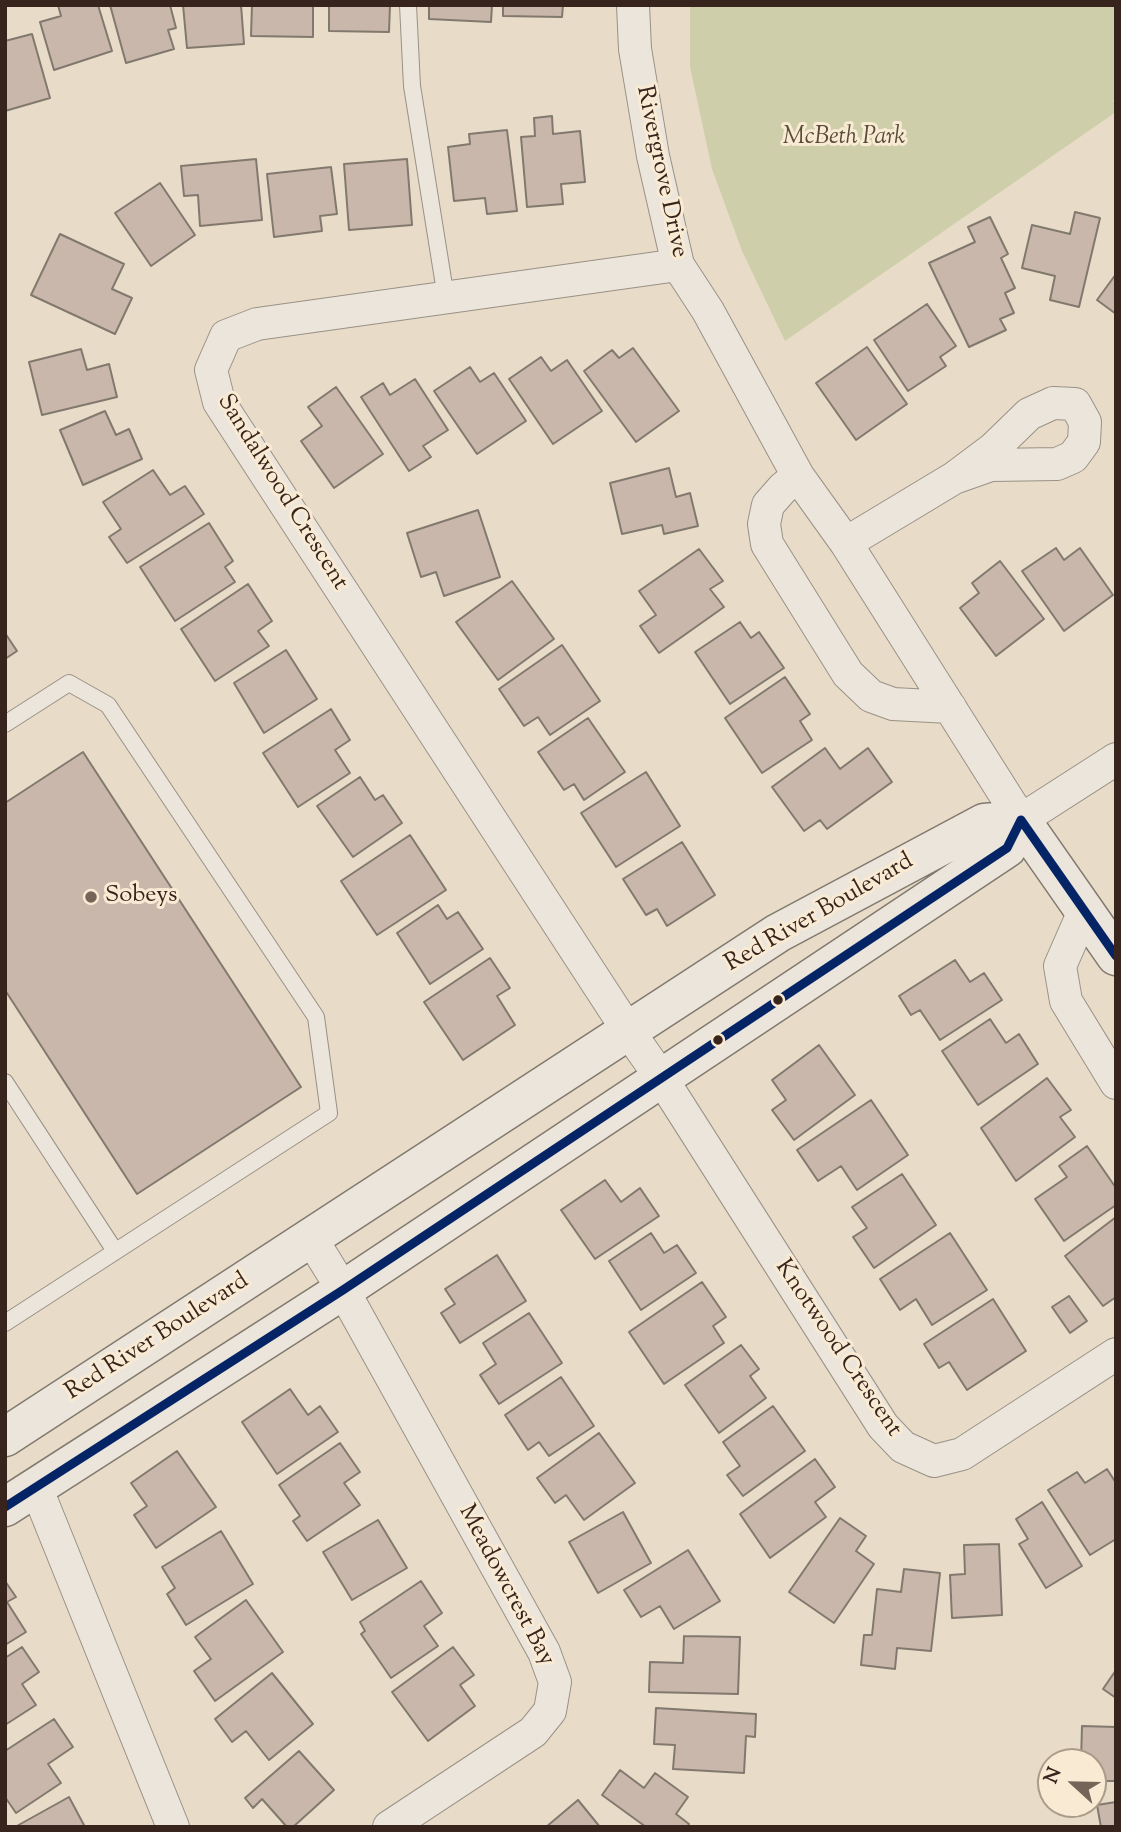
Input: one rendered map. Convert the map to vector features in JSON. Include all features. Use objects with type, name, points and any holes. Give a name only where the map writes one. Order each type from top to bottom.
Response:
[{"type":"street","name":"Rivergrove Drive","points":[[633,5],[635,49],[653,156],[678,265],[708,311],[798,476],[846,543],[1021,820],[1116,956]]},
{"type":"street","name":"Sandalwood Crescent","points":[[627,1029],[219,402],[211,370],[226,336],[257,324],[678,265]]},
{"type":"street","points":[[798,476],[768,505],[764,524],[767,544],[848,674],[871,696],[893,704],[950,706]]},
{"type":"street","points":[[846,543],[954,478]]},
{"type":"street","name":"Red River Boulevard","points":[[5,1437],[778,933],[984,823],[1021,820],[1116,759]]},
{"type":"street","name":"Red River Boulevard","points":[[21,1497],[343,1290],[1007,848],[1021,820]]},
{"type":"street","points":[[1085,909],[1060,966],[1066,1001],[1116,1083]]},
{"type":"street","points":[[627,1029],[662,1079]]},
{"type":"street","name":"Knotwood Crescent","points":[[662,1079],[883,1426],[903,1447],[934,1461],[962,1454],[1116,1354]]},
{"type":"street","points":[[311,1238],[343,1290]]},
{"type":"street","name":"Meadowcrest Bay","points":[[343,1290],[544,1652],[555,1682],[550,1711],[533,1732],[389,1827]]},
{"type":"street","points":[[21,1497],[173,1827]]},
{"type":"lane","points":[[408,5],[412,86],[446,298]]},
{"type":"lane","points":[[5,724],[69,683],[108,705],[316,1017],[329,1114],[5,1323]]},
{"type":"lane","points":[[5,1082],[115,1251]]},
{"type":"green space","name":"McBeth Park","points":[[690,5],[1116,5],[1116,99],[1112,101],[1116,102],[1116,112],[785,341],[742,251],[712,169],[690,67]]},
{"type":"building","points":[[58,5],[98,5],[112,51],[54,70],[40,22],[61,16]]},
{"type":"building","points":[[110,5],[170,5],[176,28],[168,30],[174,49],[126,63]]},
{"type":"building","points":[[183,5],[241,5],[244,44],[187,48]]},
{"type":"building","points":[[252,5],[313,5],[313,37],[251,36]]},
{"type":"building","points":[[329,5],[390,5],[389,32],[329,31]]},
{"type":"building","points":[[429,5],[492,5],[491,22],[429,19]]},
{"type":"building","points":[[503,5],[563,5],[562,17],[503,16]]},
{"type":"building","points":[[32,34],[50,98],[5,111],[5,41]]},
{"type":"building","points":[[552,116],[553,134],[580,131],[585,182],[561,184],[563,204],[527,207],[521,137],[535,136],[534,118]]},
{"type":"building","points":[[507,130],[517,211],[487,214],[485,198],[454,201],[448,147],[470,144],[469,134]]},
{"type":"building","points":[[256,159],[262,220],[200,226],[198,195],[184,196],[181,166]]},
{"type":"building","points":[[407,159],[412,225],[349,230],[344,164]]},
{"type":"building","points":[[331,167],[337,214],[320,216],[322,231],[274,237],[267,174]]},
{"type":"building","points":[[160,183],[195,235],[151,266],[115,213]]},
{"type":"building","points":[[1075,212],[1100,218],[1079,307],[1050,300],[1055,276],[1022,268],[1032,225],[1070,234]]},
{"type":"building","points":[[990,217],[1008,254],[1001,258],[1015,288],[1005,293],[1014,313],[1000,319],[1006,330],[969,347],[929,263],[975,242],[968,227]]},
{"type":"building","points":[[60,234],[124,264],[112,289],[132,298],[115,334],[31,295]]},
{"type":"building","points":[[1116,274],[1116,314],[1097,300]]},
{"type":"building","points":[[927,304],[956,346],[940,357],[946,366],[908,391],[874,340]]},
{"type":"building","points":[[867,347],[907,404],[856,440],[816,383]]},
{"type":"building","points":[[633,348],[679,411],[636,442],[584,371],[612,350],[619,358]]},
{"type":"building","points":[[81,349],[87,370],[109,364],[117,397],[42,415],[29,362]]},
{"type":"building","points":[[541,357],[551,371],[567,360],[602,411],[553,444],[509,379]]},
{"type":"building","points":[[470,367],[480,382],[494,373],[526,421],[477,454],[434,391]]},
{"type":"building","points":[[415,379],[448,430],[423,446],[431,457],[409,471],[361,397],[383,383],[390,395]]},
{"type":"building","points":[[336,387],[383,454],[334,488],[301,441],[322,426],[308,407]]},
{"type":"building","points":[[105,411],[116,435],[129,429],[142,459],[83,485],[60,430]]},
{"type":"building","points":[[669,468],[676,497],[690,493],[698,526],[664,534],[662,525],[622,534],[610,483]]},
{"type":"building","points":[[153,470],[170,495],[185,486],[204,514],[127,563],[109,537],[121,529],[103,502]]},
{"type":"building","points":[[478,510],[500,577],[444,596],[436,572],[421,577],[407,533]]},
{"type":"building","points":[[209,523],[233,561],[225,567],[235,582],[175,621],[140,567]]},
{"type":"building","points":[[1056,548],[1064,560],[1080,548],[1113,595],[1064,631],[1022,571]]},
{"type":"building","points":[[699,549],[723,581],[710,589],[724,607],[659,653],[640,626],[656,615],[639,591]]},
{"type":"building","points":[[1000,561],[1044,619],[996,656],[960,608],[979,593],[972,583]]},
{"type":"building","points":[[512,581],[554,639],[498,680],[456,622]]},
{"type":"building","points":[[248,584],[272,621],[258,631],[269,646],[215,681],[181,629]]},
{"type":"building","points":[[740,622],[751,638],[759,632],[784,668],[730,704],[695,652]]},
{"type":"building","points":[[5,633],[17,651],[5,659]]},
{"type":"building","points":[[562,645],[600,701],[550,735],[538,717],[524,726],[499,689]]},
{"type":"building","points":[[286,650],[317,699],[264,733],[234,683]]},
{"type":"building","points":[[785,677],[810,714],[800,721],[812,740],[762,773],[725,718]]},
{"type":"building","points":[[331,709],[350,740],[335,750],[350,773],[298,807],[263,753]]},
{"type":"building","points":[[588,718],[625,772],[584,800],[574,784],[564,790],[538,752]]},
{"type":"building","points":[[825,748],[840,769],[868,748],[892,782],[827,829],[820,820],[804,831],[772,787]]},
{"type":"building","name":"Sobeys","points":[[83,752],[301,1087],[137,1194],[5,990],[5,803]]},
{"type":"building","points":[[646,772],[680,826],[616,867],[581,813]]},
{"type":"building","points":[[360,777],[375,800],[383,795],[402,823],[353,857],[317,806]]},
{"type":"building","points":[[410,835],[446,890],[377,935],[341,881]]},
{"type":"building","points":[[682,842],[715,895],[667,926],[657,909],[646,915],[623,879]]},
{"type":"building","points":[[438,905],[447,919],[458,912],[483,949],[430,984],[397,933]]},
{"type":"building","points":[[490,958],[510,988],[497,996],[515,1025],[463,1060],[424,1002]]},
{"type":"building","points":[[955,960],[970,982],[984,973],[1002,1000],[940,1040],[920,1010],[911,1015],[899,996]]},
{"type":"building","points":[[990,1019],[1006,1043],[1019,1034],[1038,1064],[978,1105],[942,1051]]},
{"type":"building","points":[[819,1045],[855,1095],[794,1140],[772,1110],[786,1100],[772,1080]]},
{"type":"building","points":[[1047,1078],[1071,1110],[1060,1117],[1075,1137],[1016,1181],[981,1128]]},
{"type":"building","points":[[871,1100],[908,1155],[857,1190],[841,1166],[818,1181],[797,1150]]},
{"type":"building","points":[[1087,1146],[1116,1188],[1116,1205],[1064,1241],[1035,1199],[1067,1177],[1059,1166]]},
{"type":"building","points":[[902,1174],[936,1225],[874,1268],[853,1237],[867,1228],[852,1207]]},
{"type":"building","points":[[605,1180],[621,1202],[640,1188],[659,1216],[595,1259],[561,1210]]},
{"type":"building","points":[[1116,1217],[1116,1297],[1103,1306],[1065,1256]]},
{"type":"building","points":[[651,1233],[664,1253],[677,1245],[696,1273],[641,1310],[609,1261]]},
{"type":"building","points":[[950,1233],[987,1290],[932,1325],[916,1299],[900,1310],[880,1279]]},
{"type":"building","points":[[497,1255],[526,1301],[460,1343],[441,1313],[455,1304],[445,1289]]},
{"type":"building","points":[[702,1282],[726,1317],[713,1326],[724,1343],[664,1384],[629,1332]]},
{"type":"building","points":[[1069,1296],[1087,1321],[1070,1333],[1052,1307]]},
{"type":"building","points":[[993,1299],[1026,1351],[967,1390],[949,1362],[939,1368],[924,1344]]},
{"type":"building","points":[[529,1313],[562,1363],[499,1404],[480,1375],[496,1364],[483,1343]]},
{"type":"building","points":[[741,1345],[759,1369],[750,1376],[766,1398],[719,1433],[685,1385]]},
{"type":"building","points":[[561,1377],[594,1426],[549,1456],[539,1442],[528,1450],[505,1415]]},
{"type":"building","points":[[290,1389],[308,1415],[320,1406],[338,1432],[277,1474],[242,1422]]},
{"type":"building","points":[[773,1406],[805,1451],[743,1496],[727,1475],[740,1466],[723,1442]]},
{"type":"building","points":[[599,1433],[635,1483],[584,1520],[566,1495],[555,1503],[537,1478]]},
{"type":"building","points":[[340,1443],[360,1472],[344,1483],[360,1505],[307,1541],[293,1521],[300,1516],[279,1485]]},
{"type":"building","points":[[177,1451],[216,1507],[156,1548],[134,1515],[147,1506],[131,1483]]},
{"type":"building","points":[[815,1459],[835,1487],[815,1502],[826,1517],[770,1558],[740,1514]]},
{"type":"building","points":[[1107,1469],[1116,1483],[1116,1539],[1090,1555],[1048,1490],[1077,1472],[1085,1483]]},
{"type":"building","points":[[1042,1502],[1082,1566],[1046,1588],[1019,1544],[1028,1539],[1016,1519]]},
{"type":"building","points":[[623,1512],[651,1563],[598,1593],[569,1542]]},
{"type":"building","points":[[840,1518],[866,1536],[856,1551],[874,1564],[834,1623],[789,1592]]},
{"type":"building","points":[[378,1520],[407,1568],[352,1600],[323,1552]]},
{"type":"building","points":[[221,1531],[253,1584],[186,1625],[167,1594],[175,1588],[162,1567]]},
{"type":"building","points":[[999,1544],[1002,1615],[952,1618],[950,1575],[965,1574],[964,1545]]},
{"type":"building","points":[[688,1550],[720,1601],[674,1629],[660,1606],[641,1617],[624,1590]]},
{"type":"building","points":[[904,1569],[940,1573],[931,1651],[897,1648],[895,1669],[861,1665],[864,1635],[872,1635],[877,1589],[901,1592]]},
{"type":"building","points":[[5,1581],[16,1597],[7,1602],[26,1632],[5,1645]]},
{"type":"building","points":[[421,1581],[442,1613],[424,1626],[438,1646],[391,1678],[361,1634],[365,1631],[360,1622]]},
{"type":"building","points":[[246,1600],[283,1652],[215,1701],[194,1671],[211,1659],[195,1637]]},
{"type":"building","points":[[684,1636],[740,1637],[738,1694],[649,1692],[650,1662],[683,1663]]},
{"type":"building","points":[[22,1647],[39,1672],[22,1684],[36,1705],[5,1725],[5,1658]]},
{"type":"building","points":[[453,1647],[474,1675],[460,1685],[475,1706],[428,1741],[392,1692]]},
{"type":"building","points":[[1116,1670],[1116,1698],[1103,1689]]},
{"type":"building","points":[[272,1673],[313,1724],[269,1760],[246,1731],[232,1742],[215,1719]]},
{"type":"building","points":[[656,1708],[756,1714],[755,1737],[746,1736],[744,1773],[673,1769],[675,1745],[654,1744]]},
{"type":"building","points":[[54,1719],[73,1747],[48,1764],[61,1783],[16,1813],[5,1797],[5,1751]]},
{"type":"building","points":[[1082,1726],[1116,1727],[1116,1781],[1107,1781],[1107,1748],[1081,1748]]},
{"type":"building","points":[[299,1751],[334,1790],[293,1827],[287,1827],[262,1799],[253,1808],[245,1798]]},
{"type":"building","points":[[620,1770],[644,1788],[655,1773],[688,1797],[676,1814],[689,1824],[687,1827],[646,1827],[602,1795]]},
{"type":"building","points":[[69,1797],[85,1827],[15,1827]]},
{"type":"building","points":[[578,1800],[600,1827],[546,1827]]},
{"type":"building","points":[[1116,1802],[1116,1827],[1101,1827],[1099,1818],[1107,1818],[1107,1803]]},
{"type":"transit line","points":[[1021,820],[1116,956]]},
{"type":"transit line","points":[[5,1507],[343,1290],[1007,848],[1021,820]]},
{"type":"place","name":"Sobeys","points":[[91,897]]}]
